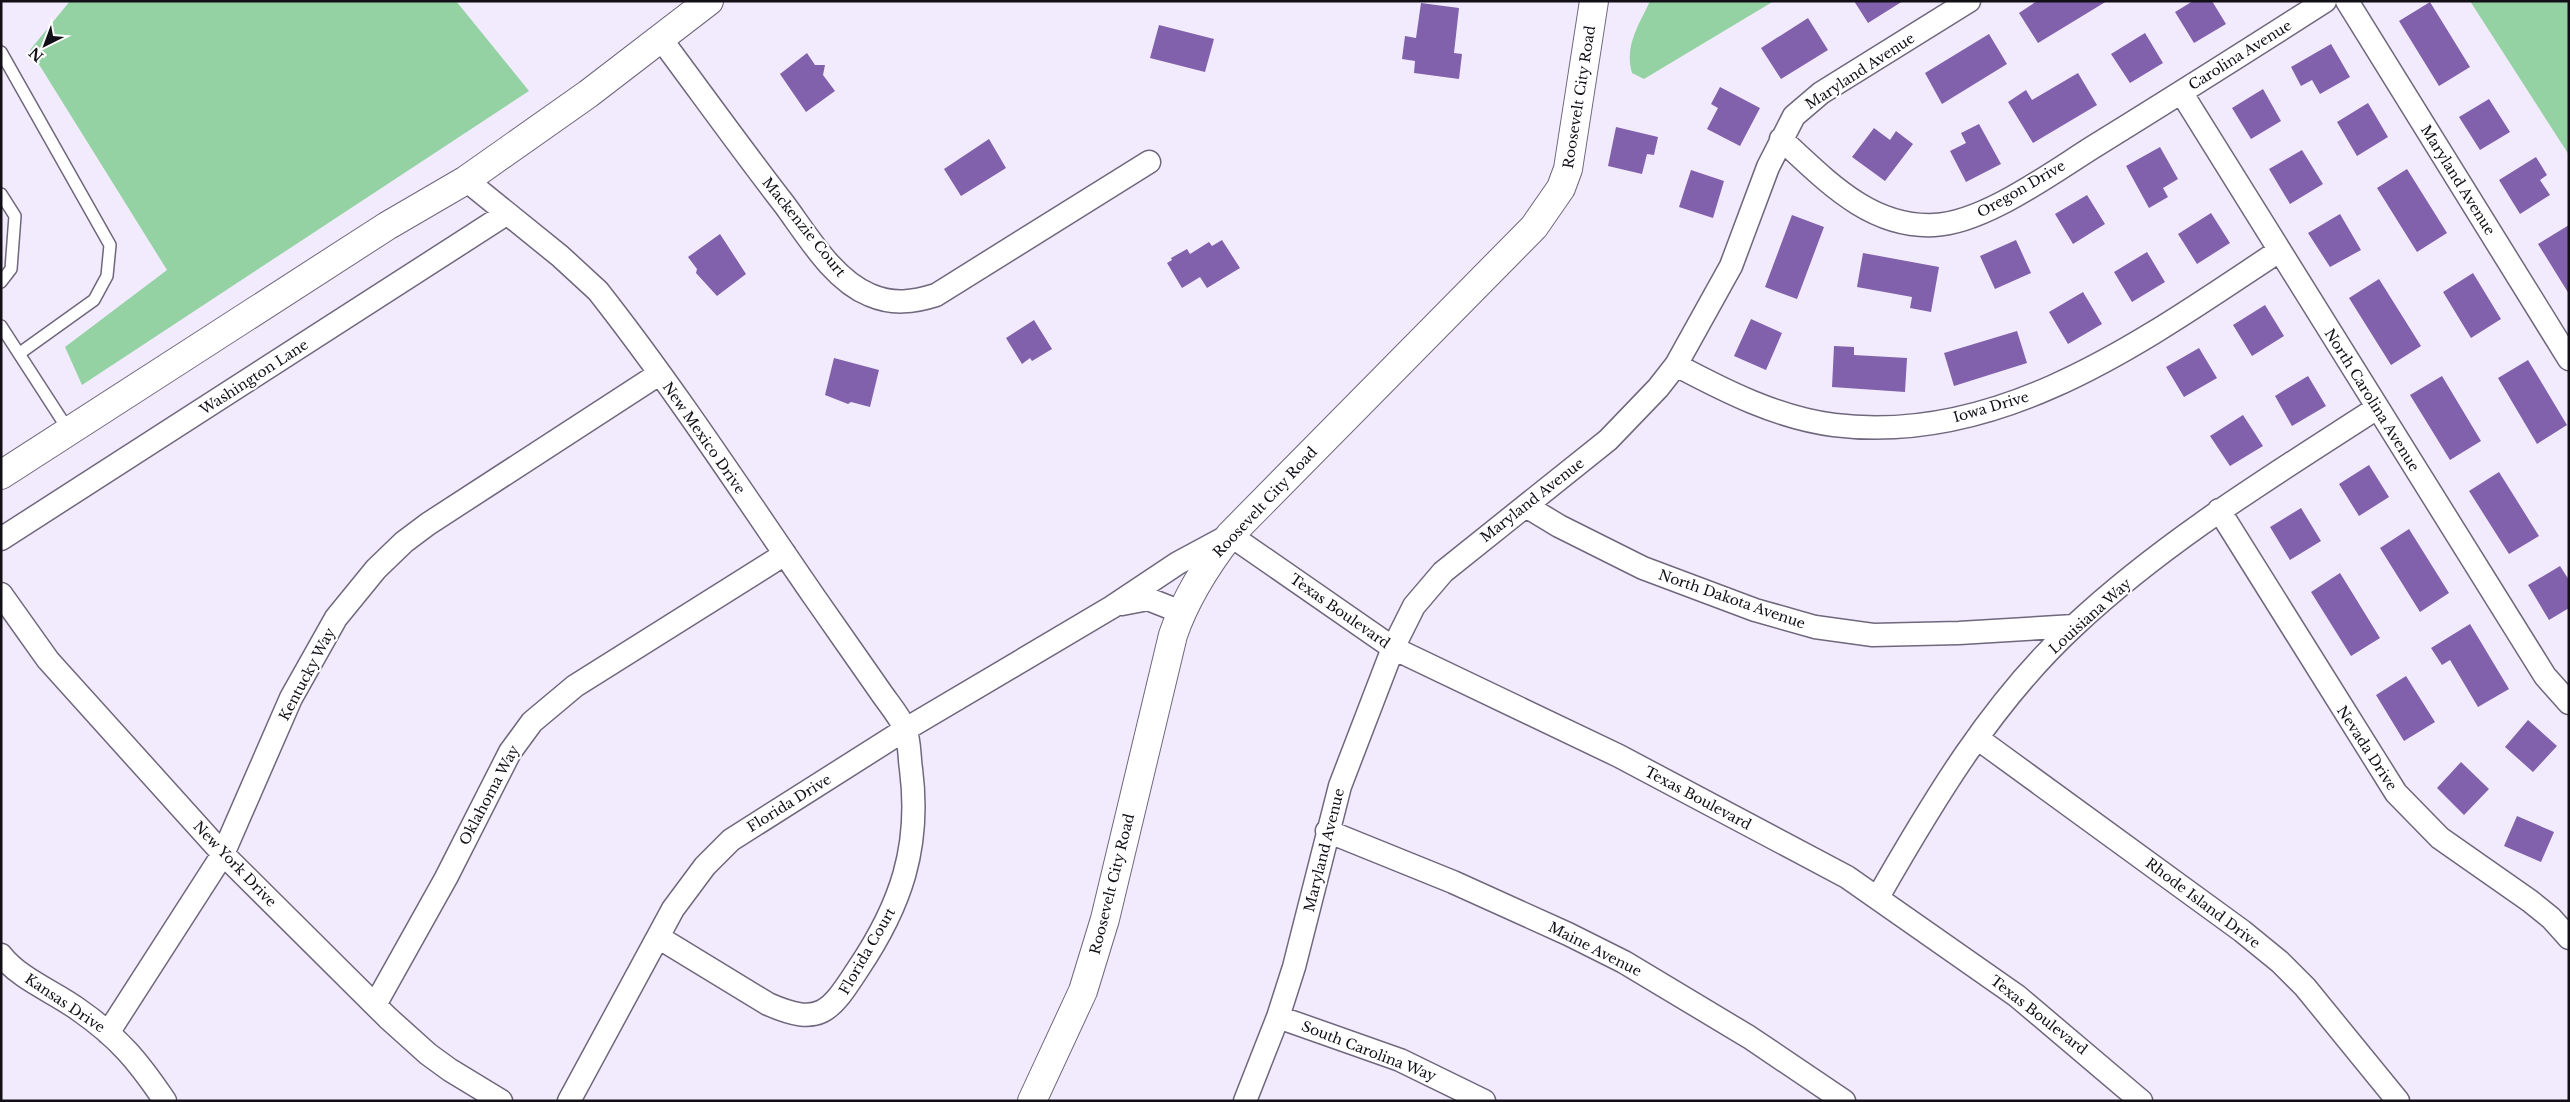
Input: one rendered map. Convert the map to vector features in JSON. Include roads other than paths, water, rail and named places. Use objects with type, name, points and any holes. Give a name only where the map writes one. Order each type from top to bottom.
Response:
[{"type":"street","points":[[1,476],[387,226],[466,180],[661,39],[709,1]]},
{"type":"street","name":"Roosevelt City Road","points":[[1032,1101],[1083,991],[1102,928],[1173,635],[1181,612],[1194,586],[1230,534],[1496,266],[1549,207],[1561,188],[1568,168],[1594,1]]},
{"type":"street","name":"Maryland Avenue","points":[[1244,1101],[1278,1017],[1308,915],[1327,830],[1340,786],[1393,648],[1407,618],[1428,588],[1465,554],[1608,440],[1658,388],[1676,365],[1739,249],[1762,182],[1781,139],[1794,116],[1821,93],[1969,1]]},
{"type":"street","name":"Carolina Avenue","points":[[2181,92],[2325,1]]},
{"type":"street","name":"Maryland Avenue","points":[[2347,1],[2569,359]]},
{"type":"street","name":"Mackenzie Court","points":[[661,39],[771,188],[835,270],[855,286],[881,299],[905,303],[936,295],[1149,162]]},
{"type":"street","name":"Oregon Drive","points":[[1781,139],[1838,191],[1857,205],[1872,213],[1894,220],[1934,225],[1964,220],[1980,214],[2181,92]]},
{"type":"street","name":"North Carolina Avenue","points":[[2181,92],[2545,676],[2569,703]]},
{"type":"street","name":"New Mexico Drive","points":[[466,180],[560,256],[598,291],[659,374],[906,729]]},
{"type":"street","name":"Washington Lane","points":[[1,539],[506,214]]},
{"type":"street","name":"Iowa Drive","points":[[1676,365],[1758,405],[1800,418],[1833,425],[1864,427],[1934,422],[2021,399],[2066,382],[2150,335],[2279,251]]},
{"type":"street","name":"Kentucky Way","points":[[108,1033],[223,854],[292,698],[313,657],[336,618],[376,569],[404,542],[428,524],[659,374]]},
{"type":"street","name":"Louisiana Way","points":[[1878,897],[1944,784],[1977,738],[2034,667],[2074,626],[2219,510],[2377,408]]},
{"type":"street","name":"North Dakota Avenue","points":[[1526,506],[1559,526],[1643,568],[1755,610],[1815,627],[1873,635],[1959,633],[2074,626]]},
{"type":"street","name":"Nevada Drive","points":[[2219,510],[2396,793],[2440,838],[2560,919],[2569,938]]},
{"type":"street","name":"Florida Drive","points":[[569,1101],[658,937],[688,886],[717,852],[732,840],[906,729],[1112,607],[1178,563],[1230,534]]},
{"type":"street","name":"Texas Boulevard","points":[[1230,534],[1393,648],[1619,756],[1847,877],[2018,996],[2141,1101]]},
{"type":"street","name":"Oklahoma Way","points":[[375,1005],[446,878],[510,752],[532,722],[575,686],[785,554]]},
{"type":"street","name":"New York Drive","points":[[1,594],[48,660],[223,854],[375,1005],[428,1054],[450,1070],[501,1101]]},
{"type":"street","name":"Florida Drive","points":[[1112,607],[1135,600],[1148,599],[1181,612]]},
{"type":"street","name":"Florida Court","points":[[658,937],[768,1004],[787,1012],[802,1015],[829,1009],[838,1000],[866,958],[894,906],[906,874],[912,845],[914,812],[913,783],[906,729]]},
{"type":"street","name":"Rhode Island Drive","points":[[1977,738],[2242,931],[2280,962],[2334,1020],[2398,1101]]},
{"type":"street","name":"Maine Avenue","points":[[1327,830],[1488,898],[1624,962],[1749,1037],[1844,1101]]},
{"type":"street","name":"Kansas Drive","points":[[2,958],[30,980],[78,1009],[128,1050],[165,1101]]},
{"type":"street","name":"South Carolina Way","points":[[1278,1017],[1400,1060],[1484,1101]]},
{"type":"lane","points":[[1,52],[110,245],[107,276],[94,300],[20,353]]},
{"type":"lane","points":[[1,194],[15,216],[11,269],[1,282]]},
{"type":"lane","points":[[1,326],[69,431]]}]
